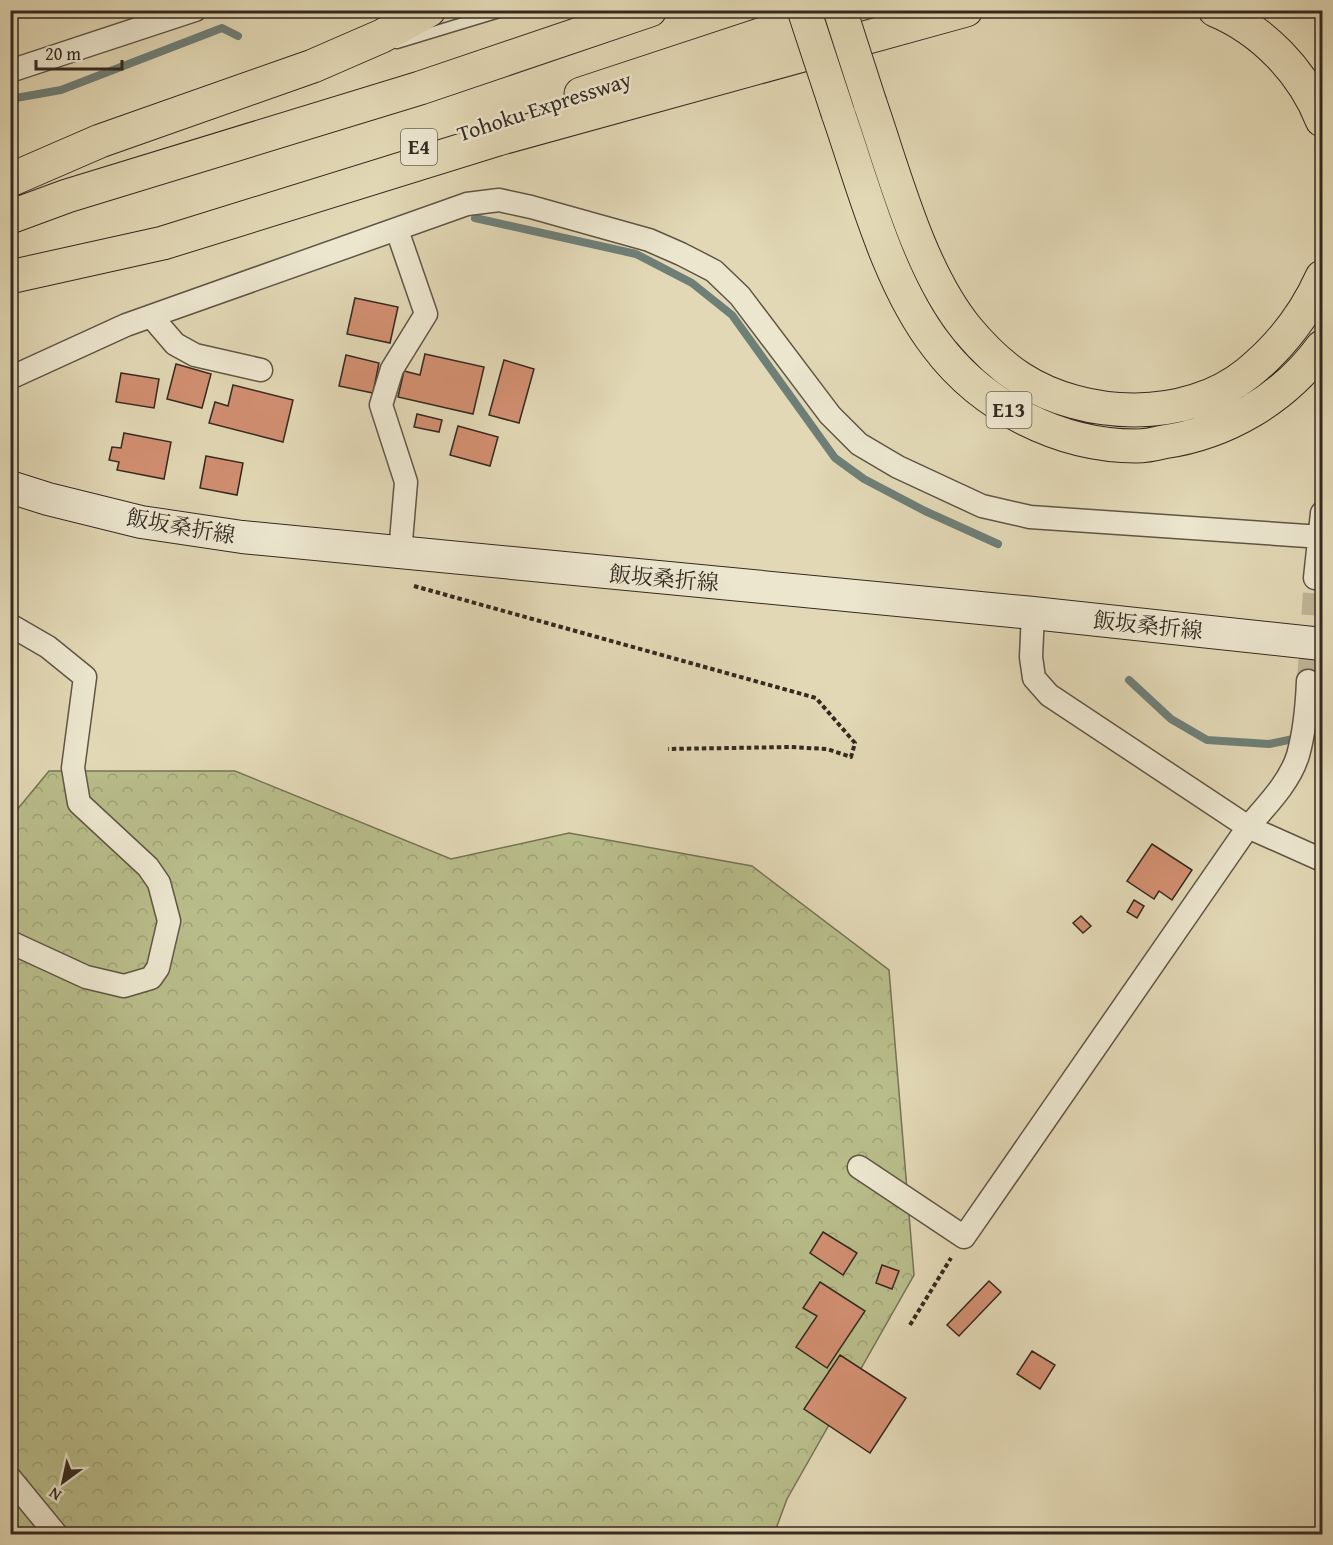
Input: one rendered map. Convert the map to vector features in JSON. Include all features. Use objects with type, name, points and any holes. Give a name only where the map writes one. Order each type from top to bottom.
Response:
[{"type":"highway","points":[[10,180],[100,141],[313,66],[382,36],[429,10]]},
{"type":"highway","name":"E4","points":[[10,217],[67,196],[420,88],[650,10]]},
{"type":"highway","name":"E13","points":[[804,10],[886,253],[909,302],[936,346],[966,379],[1004,408],[1047,428],[1090,442],[1138,446],[1186,439],[1236,421],[1276,396],[1312,362],[1323,348]]},
{"type":"highway","points":[[838,10],[922,249],[943,292],[966,328],[993,357],[1020,378],[1062,399],[1101,408],[1137,411],[1176,406],[1214,393],[1246,375],[1281,342],[1310,304],[1323,277]]},
{"type":"highway","name":"Tohoku Expressway","points":[[10,272],[363,166],[838,10]]},
{"type":"highway","points":[[10,277],[163,243],[498,140],[966,10]]},
{"type":"highway","points":[[1215,10],[1228,16],[1270,45],[1299,77],[1323,120]]},
{"type":"main road","name":"飯坂桑折線","points":[[10,487],[141,522],[242,537],[1033,613],[1323,644]]},
{"type":"street","points":[[10,71],[195,10]]},
{"type":"street","points":[[10,378],[126,325],[467,204],[499,200],[649,240],[714,271],[740,296],[830,415],[859,444],[898,467],[982,506],[1030,517],[1320,537]]},
{"type":"street","points":[[397,230],[426,314],[392,369],[381,405],[406,482],[400,552]]},
{"type":"street","points":[[151,316],[175,344],[195,354],[261,370]]},
{"type":"street","points":[[1315,578],[1323,513]]},
{"type":"street","points":[[1033,613],[1031,657],[1034,678],[1049,695],[1248,827],[1323,860]]},
{"type":"street","points":[[10,625],[48,647],[85,677],[74,768],[79,803],[148,867],[159,883],[169,921],[158,968],[151,978],[124,986],[86,977],[10,942]]},
{"type":"street","points":[[859,1167],[964,1237],[1248,827],[1280,788],[1297,757],[1306,720],[1308,681]]},
{"type":"street","points":[[10,1478],[56,1534]]},
{"type":"lane","points":[[313,66],[460,26],[506,10]]},
{"type":"path","points":[[408,584],[816,698],[855,743],[851,757],[827,749],[790,747],[668,748]]},
{"type":"path","points":[[910,1325],[964,1237]]},
{"type":"green space","points":[[49,771],[235,771],[451,859],[569,833],[752,866],[889,970],[914,1275],[787,1499],[774,1534],[11,1534],[10,1228],[14,1222],[10,1191],[11,817]]},
{"type":"building","points":[[355,298],[398,307],[390,343],[347,334]]},
{"type":"building","points":[[425,354],[484,367],[473,414],[398,397],[404,371],[420,375]]},
{"type":"building","points":[[346,355],[379,363],[373,393],[339,386]]},
{"type":"building","points":[[504,360],[534,369],[519,423],[489,415]]},
{"type":"building","points":[[176,364],[211,374],[202,408],[167,399]]},
{"type":"building","points":[[121,373],[159,379],[154,408],[116,402]]},
{"type":"building","points":[[233,385],[293,400],[283,442],[209,423],[215,402],[228,406]]},
{"type":"building","points":[[417,414],[442,420],[439,432],[414,427]]},
{"type":"building","points":[[458,426],[498,437],[490,466],[450,455]]},
{"type":"building","points":[[124,433],[171,442],[164,479],[117,470],[119,462],[109,460],[112,447],[121,448]]},
{"type":"building","points":[[206,456],[243,463],[237,495],[200,488]]},
{"type":"building","points":[[1152,844],[1192,870],[1172,900],[1159,891],[1154,899],[1127,881]]},
{"type":"building","points":[[1134,900],[1144,906],[1137,918],[1127,912]]},
{"type":"building","points":[[1081,916],[1091,926],[1083,933],[1073,923]]},
{"type":"building","points":[[823,1232],[857,1253],[843,1275],[810,1253]]},
{"type":"building","points":[[882,1265],[899,1271],[892,1289],[876,1283]]},
{"type":"building","points":[[989,1281],[1001,1292],[959,1336],[947,1325]]},
{"type":"building","points":[[820,1282],[865,1311],[827,1368],[796,1347],[817,1316],[803,1308]]},
{"type":"building","points":[[1032,1351],[1055,1365],[1040,1389],[1017,1374]]},
{"type":"building","points":[[840,1355],[906,1398],[870,1453],[804,1409]]},
{"type":"waterway","points":[[10,99],[61,90],[222,28],[238,36]]},
{"type":"waterway","points":[[475,218],[636,254],[692,283],[732,315],[835,458],[864,479],[925,511],[998,544]]},
{"type":"waterway","points":[[1129,680],[1171,719],[1207,740],[1269,744],[1322,733]]},
{"type":"tunnel","points":[[1308,681],[1315,578]]}]
